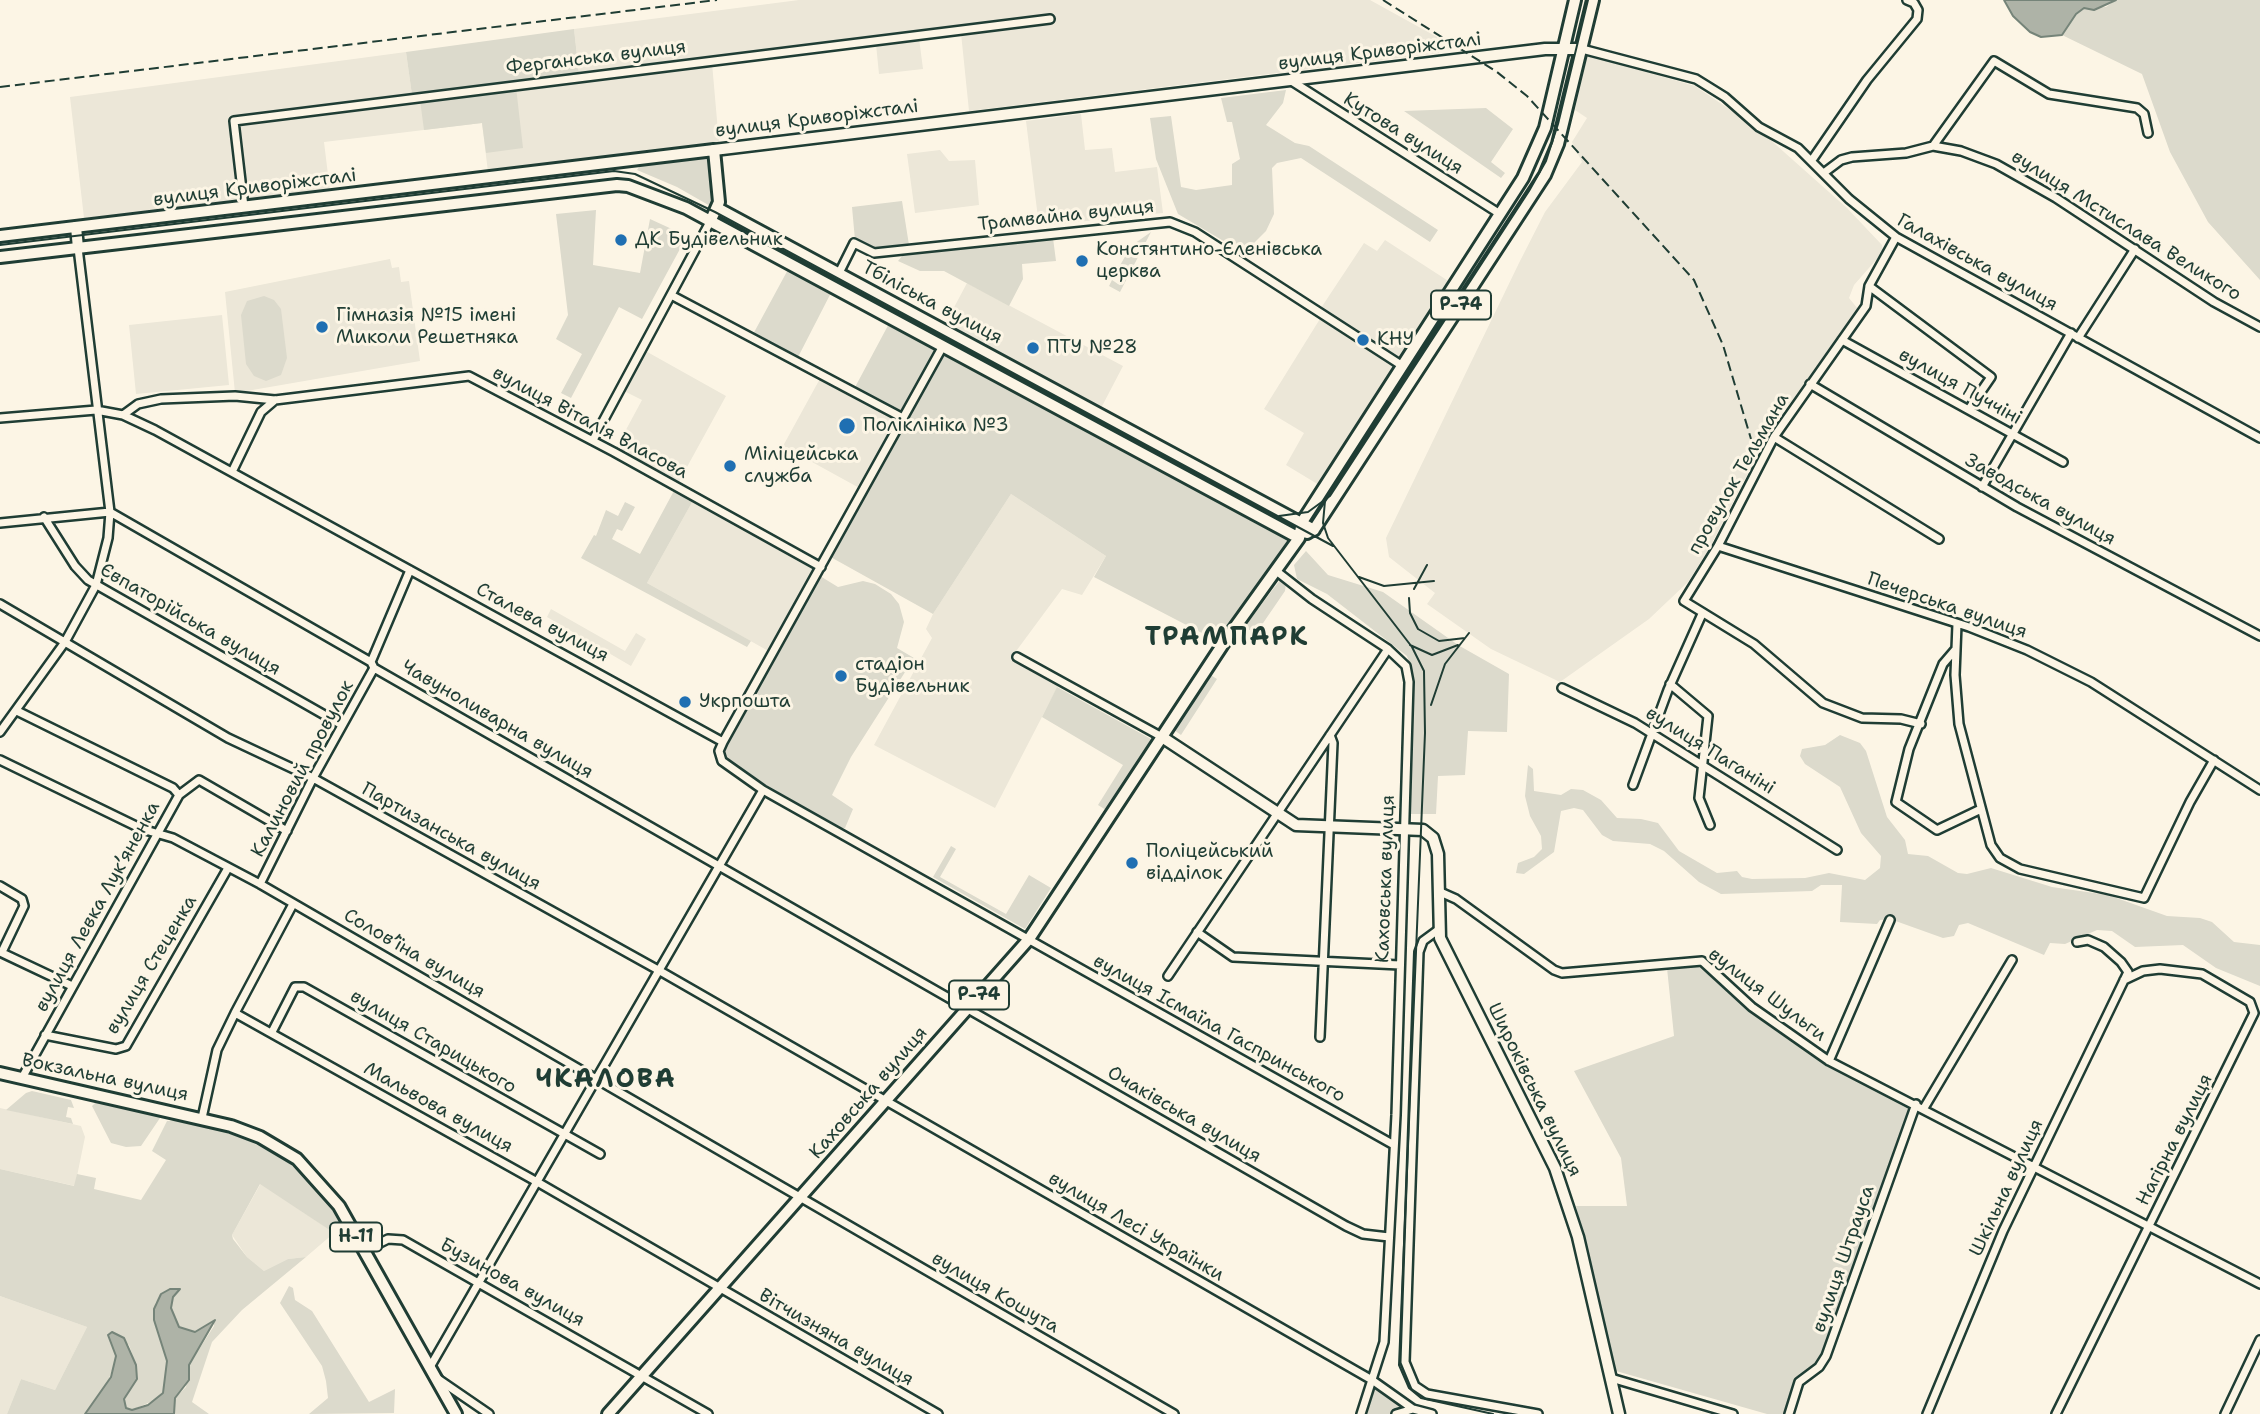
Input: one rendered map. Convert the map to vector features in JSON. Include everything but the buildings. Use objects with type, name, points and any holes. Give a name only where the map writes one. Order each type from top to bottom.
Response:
[{"type":"main road","name":"Р-74","points":[[1299,538],[1302,522],[1500,214],[1541,140],[1575,0]]},
{"type":"main road","name":"Р-74","points":[[1299,538],[1314,530],[1545,175],[1559,144],[1593,0]]},
{"type":"main road","name":"вулиця Криворіжсталі","points":[[0,236],[1564,47],[1582,49]]},
{"type":"main road","points":[[710,222],[718,208],[714,150]]},
{"type":"main road","name":"вулиця Криворіжсталі","points":[[0,257],[617,185],[654,194],[710,222]]},
{"type":"main road","name":"Тбіліська вулиця","points":[[718,208],[1314,530]]},
{"type":"main road","name":"Тбіліська вулиця","points":[[710,222],[1299,538]]},
{"type":"main road","points":[[76,227],[78,248]]},
{"type":"main road","name":"Каховська вулиця","points":[[608,1414],[1030,939],[1162,737],[1299,538]]},
{"type":"main road","points":[[1162,737],[1296,825],[1406,829]]},
{"type":"main road","name":"Широківська вулиця","points":[[1406,829],[1423,830],[1433,838],[1437,847],[1438,930],[1555,1168],[1578,1237],[1619,1414]]},
{"type":"main road","name":"Вокзальна вулиця","points":[[0,1073],[202,1118]]},
{"type":"main road","name":"Н-11","points":[[202,1118],[260,1137],[301,1161],[331,1195],[456,1414]]},
{"type":"street","points":[[1812,160],[1867,80],[1917,19],[1918,10],[1914,3],[1907,0]]},
{"type":"street","name":"Ферганська вулиця","points":[[244,207],[234,121],[1050,19]]},
{"type":"street","name":"Галахівська вулиця","points":[[1582,49],[1696,79],[1725,97],[1759,127],[1798,148],[1825,172],[1849,200],[1896,237],[2260,438]]},
{"type":"street","points":[[1933,146],[1994,61],[2049,94],[2137,108],[2144,114],[2148,133]]},
{"type":"street","name":"Кутова вулиця","points":[[1290,80],[1500,214]]},
{"type":"street","name":"вулиця Мстислава Великого","points":[[1825,172],[1841,160],[1852,157],[1906,153],[1933,146],[1961,151],[1996,164],[2135,249],[2214,302],[2260,327]]},
{"type":"street","points":[[593,440],[710,222]]},
{"type":"street","name":"Трамвайна вулиця","points":[[839,273],[854,243],[874,253],[1170,222],[1195,232],[1401,365]]},
{"type":"street","name":"провулок Тельмана","points":[[1702,614],[1684,601],[1718,546],[1774,437],[1866,306],[1869,286],[1896,237]]},
{"type":"street","points":[[0,732],[18,712],[65,642],[96,585],[103,564],[110,512],[78,248]]},
{"type":"street","points":[[1982,487],[2074,335],[2135,249]]},
{"type":"street","points":[[1869,286],[1991,377],[1969,409]]},
{"type":"street","points":[[671,295],[903,418]]},
{"type":"street","name":"вулиця Пуччіні","points":[[1842,340],[2063,462]]},
{"type":"street","points":[[943,346],[719,751],[722,761],[763,790],[1030,939]]},
{"type":"street","name":"вулиця Віталія Власова","points":[[123,415],[138,404],[161,399],[234,396],[275,400],[469,376],[593,440],[821,567]]},
{"type":"street","name":"Заводська вулиця","points":[[1810,384],[1982,487],[2260,636]]},
{"type":"street","points":[[232,472],[261,412],[275,400]]},
{"type":"street","name":"Сталева вулиця","points":[[0,418],[96,410],[123,415],[232,472],[723,742]]},
{"type":"street","points":[[1774,437],[1939,539]]},
{"type":"street","points":[[0,523],[110,512]]},
{"type":"street","name":"Чавуноливарна вулиця","points":[[110,512],[968,1007]]},
{"type":"street","name":"Євпаторійська вулиця","points":[[44,517],[75,566],[96,585],[342,725]]},
{"type":"street","name":"Печерська вулиця","points":[[1718,546],[2027,649],[2091,682],[2260,790]]},
{"type":"street","name":"Калиновий провулок","points":[[260,884],[373,665],[410,570]]},
{"type":"street","name":"Каховська вулиця","points":[[1275,570],[1312,599],[1388,649],[1406,666],[1409,682],[1406,829],[1384,1342],[1361,1414]]},
{"type":"street","name":"Партизанська вулиця","points":[[0,604],[228,738],[313,778],[886,1100]]},
{"type":"street","points":[[1633,785],[1670,684],[1702,614],[1754,644],[1823,703],[1861,718],[1901,719],[1921,724]]},
{"type":"street","points":[[1957,624],[1955,650],[1959,724],[1991,845],[2000,858],[2020,869],[2144,898],[2177,827],[2214,760]]},
{"type":"street","points":[[1168,976],[1388,649]]},
{"type":"street","points":[[1955,650],[1943,664],[1905,759],[1897,806],[1937,830],[1981,809]]},
{"type":"street","points":[[1017,657],[1162,737]]},
{"type":"street","points":[[1670,684],[1708,716],[1699,797],[1710,825]]},
{"type":"street","name":"вулиця Паганіні","points":[[1562,688],[1651,732],[1838,850]]},
{"type":"street","points":[[18,712],[173,788],[178,795],[199,780],[287,831]]},
{"type":"street","points":[[1320,1037],[1333,743],[1330,735]]},
{"type":"street","name":"Соловʼїна вулиця","points":[[0,760],[157,834],[173,838],[260,884],[599,1078],[801,1198]]},
{"type":"street","points":[[430,1367],[539,1183],[763,790]]},
{"type":"street","name":"вулиця Левка Лукʼяненка","points":[[22,1078],[178,795]]},
{"type":"street","name":"вулиця Стеценка","points":[[45,1035],[116,1049],[125,1046],[228,868]]},
{"type":"street","points":[[0,886],[22,899],[24,906],[1,952],[72,986]]},
{"type":"street","name":"вулиця Шульги","points":[[1438,891],[1456,900],[1562,973],[1702,961],[1752,1007],[1829,1061],[2260,1284]]},
{"type":"street","points":[[202,1118],[217,1050],[293,904]]},
{"type":"street","points":[[1829,1061],[1890,920]]},
{"type":"street","points":[[1438,930],[1423,941],[1419,952],[1405,1362],[1415,1386],[1427,1394],[1538,1414]]},
{"type":"street","points":[[1197,932],[1233,957],[1400,965]]},
{"type":"street","name":"вулиця Ісмаїла Гаспринського","points":[[1030,939],[1394,1145]]},
{"type":"street","name":"Шкільна вулиця","points":[[1927,1414],[2003,1231],[2128,972],[2121,961],[2104,947],[2088,940],[2077,942]]},
{"type":"street","points":[[1924,1108],[2012,960]]},
{"type":"street","name":"Нагірна вулиця","points":[[2056,1414],[2246,1035],[2254,1009],[2250,1002],[2202,974],[2160,969],[2143,971],[2124,980]]},
{"type":"street","name":"вулиця Старицького","points":[[272,1032],[295,987],[304,987],[600,1154]]},
{"type":"street","name":"Очаківська вулиця","points":[[968,1007],[1346,1226],[1363,1234],[1389,1237]]},
{"type":"street","name":"Мальвова вулиця","points":[[235,1013],[539,1183],[719,1289]]},
{"type":"street","name":"вулиця Лесі Українки","points":[[886,1100],[1372,1380],[1413,1409]]},
{"type":"street","name":"вулиця Штрауса","points":[[1789,1414],[1799,1382],[1819,1367],[1826,1356],[1916,1104]]},
{"type":"street","name":"вулиця Кошута","points":[[801,1198],[1174,1414]]},
{"type":"street","name":"Бузинова вулиця","points":[[364,1251],[396,1237],[481,1282],[708,1414]]},
{"type":"street","name":"Вітчизняна вулиця","points":[[719,1289],[938,1414]]},
{"type":"street","points":[[2225,1414],[2260,1340]]},
{"type":"street","points":[[437,1378],[489,1414]]},
{"type":"street","points":[[1611,1378],[1733,1414]]},
{"type":"street","points":[[1396,1414],[1413,1409],[1432,1414]]},
{"type":"shaded area","points":[[799,0],[1370,0],[1437,37],[1439,53],[969,111],[961,33],[919,38],[923,69],[879,74],[876,44],[712,63],[719,143],[488,172],[482,123],[324,142],[330,191],[84,218],[70,97],[406,52],[412,95],[579,73],[574,29]]},
{"type":"shaded area","points":[[2004,0],[2116,0],[2094,10],[2084,8],[2076,14],[2062,35],[2041,37],[2030,32],[2013,16]]},
{"type":"shaded area","points":[[2116,0],[2260,0],[2260,280],[2208,222],[2170,152],[2142,74],[2062,35],[2076,14],[2084,8],[2106,7]]},
{"type":"shaded area","points":[[574,29],[579,74],[412,95],[406,52]]},
{"type":"shaded area","points":[[1587,55],[1695,86],[1757,128],[1847,208],[1882,245],[1883,252],[1854,285],[1849,298],[1858,309],[1769,432],[1710,547],[1688,582],[1649,619],[1560,682],[1491,649],[1427,604],[1435,593],[1389,557],[1386,538],[1545,212],[1582,162],[1572,142],[1587,118],[1575,110]]},
{"type":"shaded area","points":[[516,87],[523,148],[486,153],[482,123],[424,130],[420,100]]},
{"type":"shaded area","points":[[1286,90],[1283,103],[1266,125],[1295,143],[1309,146],[1438,230],[1430,242],[1301,158],[1277,163],[1272,168],[1274,214],[1266,231],[1250,247],[1237,249],[1178,214],[1156,159],[1150,118],[1171,116],[1181,187],[1196,190],[1232,185],[1232,164],[1240,159],[1232,122],[1227,122],[1221,98]]},
{"type":"shaded area","points":[[1486,108],[1513,129],[1491,162],[1505,173],[1501,178],[1404,111]]},
{"type":"shaded area","points":[[1081,114],[1085,150],[1112,148],[1115,172],[1157,167],[1163,213],[1039,226],[1026,121]]},
{"type":"shaded area","points":[[940,150],[949,161],[975,160],[979,205],[915,213],[907,154]]},
{"type":"shaded area","points":[[702,156],[709,160],[712,207],[677,187],[637,170],[641,164]]},
{"type":"shaded area","points":[[902,201],[909,245],[873,249],[855,240],[852,207]]},
{"type":"shaded area","points":[[596,210],[593,265],[640,273],[650,219],[687,236],[642,319],[619,307],[571,398],[561,393],[582,354],[556,339],[568,315],[556,214]]},
{"type":"shaded area","points":[[1151,232],[1120,292],[1109,286],[1112,280],[1118,284],[1124,281],[1125,272],[1118,269],[1131,246]]},
{"type":"shaded area","points":[[1053,238],[1056,261],[1022,264],[1023,279],[1009,306],[944,271],[920,271],[898,261],[903,255]]},
{"type":"shaded area","name":"КНУ","points":[[1385,240],[1453,284],[1324,488],[1286,465],[1304,433],[1264,409],[1323,314],[1319,311],[1364,243],[1377,251]]},
{"type":"shaded area","name":"Гімназія №15 імені Миколи Решетняка","points":[[390,259],[392,268],[399,267],[401,282],[409,281],[420,361],[235,393],[225,292]]},
{"type":"shaded area","points":[[791,264],[834,287],[796,361],[751,338]]},
{"type":"shaded area","name":"ПТУ №28","points":[[967,283],[1123,366],[1099,412],[942,330]]},
{"type":"shaded area","points":[[264,296],[274,300],[281,309],[287,358],[281,375],[266,381],[254,376],[246,364],[241,315],[247,301]]},
{"type":"shaded area","points":[[222,315],[229,385],[136,394],[129,325]]},
{"type":"shaded area","points":[[892,318],[1299,538],[1223,644],[1094,577],[1106,556],[1011,494],[933,614],[827,555],[903,418],[853,391]]},
{"type":"shaded area","points":[[642,349],[726,396],[676,487],[614,452],[642,400],[620,389]]},
{"type":"shaded area","name":"Поліклініка №3","points":[[822,375],[903,418],[863,490],[783,446]]},
{"type":"shaded area","points":[[676,487],[695,497],[647,583],[751,641],[747,647],[581,558],[594,535],[596,536],[606,510],[618,516],[625,502],[635,507],[622,531],[617,529],[612,539],[640,554]]},
{"type":"shaded area","points":[[1011,494],[1106,556],[1082,595],[1062,589],[1014,654],[1061,680],[995,808],[874,745],[932,638],[926,629],[933,614]]},
{"type":"shaded area","points":[[695,497],[821,567],[772,653],[647,583]]},
{"type":"shaded area","points":[[1306,551],[1328,575],[1383,592],[1458,645],[1509,674],[1507,732],[1468,731],[1465,775],[1438,776],[1436,814],[1410,814],[1413,675],[1407,656],[1327,594],[1297,579],[1294,565]]},
{"type":"shaded area","name":"стадіон Будівельник","points":[[820,576],[838,587],[863,581],[875,584],[891,594],[899,604],[904,622],[897,648],[914,658],[851,757],[832,795],[853,809],[845,828],[838,828],[727,761],[722,751]]},
{"type":"shaded area","points":[[1280,580],[1286,583],[1285,591],[1259,629],[1249,630],[1246,627],[1249,621]]},
{"type":"shaded area","points":[[551,609],[625,651],[636,633],[646,639],[631,666],[547,617]]},
{"type":"shaded area","points":[[1209,674],[1217,679],[1181,735],[1174,730]]},
{"type":"shaded area","points":[[1057,687],[1151,739],[1106,810],[1098,805],[1123,765],[1042,717]]},
{"type":"shaded area","points":[[1840,735],[1860,743],[1866,751],[1887,817],[1905,840],[1908,854],[1928,856],[1958,873],[1967,874],[1991,868],[2052,887],[2108,895],[2167,916],[2200,918],[2212,922],[2234,942],[2260,945],[2260,986],[2216,968],[2183,945],[2135,947],[2112,931],[2097,930],[2065,944],[2050,943],[2044,955],[1968,923],[1959,925],[1954,936],[1943,938],[1890,919],[1880,920],[1877,924],[1840,922],[1842,885],[1821,885],[1812,891],[1721,894],[1699,882],[1664,851],[1650,844],[1613,841],[1602,835],[1583,810],[1574,808],[1561,811],[1554,852],[1524,874],[1516,873],[1518,863],[1534,857],[1542,849],[1541,836],[1530,816],[1525,796],[1528,765],[1533,769],[1534,791],[1561,795],[1571,789],[1583,790],[1601,800],[1617,818],[1658,823],[1679,851],[1717,873],[1737,871],[1742,877],[1752,879],[1805,878],[1829,873],[1865,880],[1880,868],[1881,856],[1861,833],[1840,787],[1805,764],[1800,756],[1802,749],[1825,745]]},
{"type":"shaded area","points":[[951,846],[956,849],[940,877],[1006,914],[1029,875],[1051,888],[1025,929],[933,877]]},
{"type":"shaded area","points":[[1701,964],[1827,1062],[1912,1106],[1818,1362],[1794,1383],[1784,1414],[1767,1414],[1616,1371],[1576,1206],[1627,1206],[1621,1158],[1574,1071],[1674,1036],[1667,968]]},
{"type":"shaded area","points":[[32,1091],[71,1100],[74,1108],[68,1107],[66,1117],[71,1118],[73,1124],[6,1110]]},
{"type":"shaded area","points":[[97,1101],[158,1114],[160,1118],[141,1146],[126,1147],[111,1143],[92,1106]]},
{"type":"shaded area","points":[[0,1108],[81,1126],[85,1137],[75,1186],[0,1169]]},
{"type":"shaded area","points":[[167,1121],[189,1121],[235,1134],[283,1158],[319,1189],[342,1219],[341,1226],[334,1233],[260,1184],[232,1235],[233,1239],[247,1257],[264,1271],[288,1259],[306,1257],[242,1310],[212,1342],[192,1402],[209,1414],[174,1414],[175,1398],[186,1387],[189,1365],[214,1326],[214,1320],[195,1332],[179,1327],[171,1308],[173,1297],[179,1290],[156,1302],[154,1309],[154,1320],[167,1361],[163,1393],[157,1399],[132,1410],[126,1408],[124,1399],[136,1365],[129,1345],[108,1335],[116,1356],[114,1365],[107,1384],[85,1414],[7,1414],[21,1379],[55,1390],[87,1327],[0,1296],[0,1169],[74,1186],[77,1174],[96,1178],[94,1189],[141,1200],[166,1160],[152,1151]]},
{"type":"shaded area","points":[[261,1183],[334,1233],[306,1257],[288,1259],[264,1271],[247,1257],[232,1235]]},
{"type":"shaded area","points":[[289,1286],[293,1288],[295,1300],[312,1311],[369,1402],[395,1389],[394,1413],[309,1414],[328,1398],[326,1381],[322,1366],[280,1303]]},
{"type":"shaded area","points":[[170,1289],[180,1289],[173,1297],[171,1308],[179,1327],[195,1332],[215,1320],[189,1365],[189,1380],[175,1398],[174,1414],[85,1414],[111,1377],[116,1356],[108,1335],[112,1332],[124,1338],[136,1365],[137,1379],[124,1399],[126,1408],[132,1410],[148,1405],[163,1393],[167,1361],[154,1320],[154,1309],[161,1294]]},
{"type":"shaded area","points":[[0,1296],[87,1327],[55,1390],[21,1379],[7,1414],[0,1414]]},
{"type":"shaded area","points":[[1372,1380],[1413,1409],[1396,1414],[1361,1414]]},
{"type":"tram line","points":[[1279,516],[1308,512],[1330,496],[1529,191],[1546,161],[1558,124],[1588,0]]},
{"type":"tram line","points":[[0,245],[614,171],[635,174],[715,212],[1333,546]]},
{"type":"tram line","points":[[1325,501],[1323,523],[1328,538],[1412,647],[1424,671],[1425,733],[1399,1365],[1409,1388],[1421,1398],[1493,1414]]},
{"type":"tram line","points":[[1414,589],[1427,565]]},
{"type":"tram line","points":[[1359,577],[1384,586],[1434,581]]},
{"type":"tram line","points":[[1409,598],[1410,613],[1418,629],[1439,641],[1465,638]]},
{"type":"tram line","points":[[1431,705],[1445,664],[1469,633]]},
{"type":"tram line","points":[[1410,645],[1432,655],[1458,645]]},
{"type":"railway","points":[[0,87],[717,0]]},
{"type":"railway","points":[[1383,0],[1497,72],[1527,96],[1694,280],[1723,345],[1751,439]]},
{"type":"place","name":"ДК Будівельник","points":[[621,240]]},
{"type":"place","name":"Констянтино-Єленівська церква","points":[[1082,261]]},
{"type":"place","name":"Гімназія №15 імені Миколи Решетняка","points":[[322,327]]},
{"type":"place","name":"КНУ","points":[[1363,340]]},
{"type":"place","name":"ПТУ №28","points":[[1033,348]]},
{"type":"place","name":"Поліклініка №3","points":[[847,426]]},
{"type":"place","name":"Міліцейська служба","points":[[730,466]]},
{"type":"place","name":"стадіон Будівельник","points":[[841,676]]},
{"type":"place","name":"Укрпошта","points":[[685,702]]},
{"type":"place","name":"Поліцейський відділок","points":[[1132,863]]},
{"type":"district","name":"ТРАМПАРК","points":[[1227,638]]},
{"type":"district","name":"ЧКАЛОВА","points":[[606,1080]]}]
